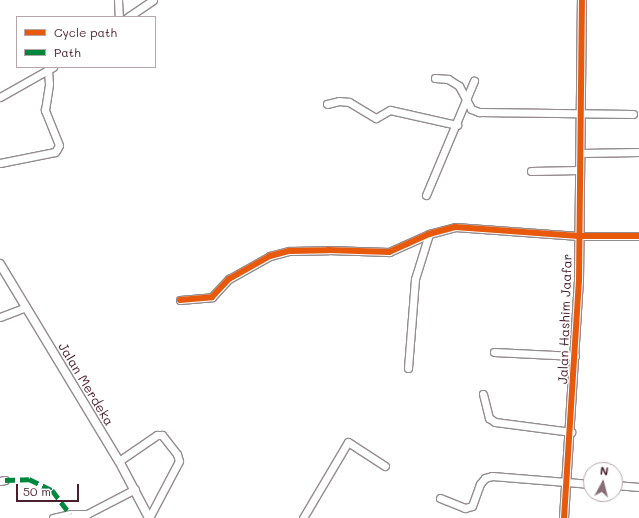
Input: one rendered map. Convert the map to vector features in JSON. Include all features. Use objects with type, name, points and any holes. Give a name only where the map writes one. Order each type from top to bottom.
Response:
[{"type":"street","points":[[118,0],[119,16]]},
{"type":"street","points":[[129,16],[153,0]]},
{"type":"street","name":"Jalan Hashim Jaafar","points":[[564,518],[575,356],[582,113],[582,0]]},
{"type":"street","points":[[0,98],[50,69]]},
{"type":"street","points":[[0,163],[55,152],[58,149],[58,145],[45,110],[50,69]]},
{"type":"street","points":[[435,78],[448,79],[459,86],[471,109],[479,112],[633,114]]},
{"type":"street","points":[[426,195],[457,125],[474,81]]},
{"type":"street","points":[[327,104],[339,101],[349,102],[376,118],[390,110],[457,125]]},
{"type":"street","points":[[581,153],[639,152]]},
{"type":"street","points":[[531,171],[580,170]]},
{"type":"street","points":[[180,300],[212,297],[229,279],[270,256],[289,251],[328,250],[389,252],[429,234],[456,227],[579,236],[639,236]]},
{"type":"street","points":[[408,368],[415,279],[429,234]]},
{"type":"street","name":"Jalan Merdeka","points":[[0,264],[119,461],[149,518]]},
{"type":"street","points":[[0,317],[26,307]]},
{"type":"street","points":[[494,352],[575,356]]},
{"type":"street","points":[[483,394],[489,418],[495,422],[571,432]]},
{"type":"street","points":[[119,461],[157,435],[162,436],[177,454],[179,461],[149,518]]},
{"type":"street","points":[[303,518],[348,442],[385,466]]},
{"type":"street","points":[[440,498],[465,508],[472,506],[480,484],[485,478],[492,476],[583,483]]},
{"type":"street","points":[[623,486],[639,487]]},
{"type":"street","points":[[53,518],[70,514],[86,514],[135,489]]},
{"type":"marked path","points":[[5,480],[29,479],[52,490],[70,514]]},
{"type":"cycle path","points":[[564,518],[579,281],[582,0]]},
{"type":"cycle path","points":[[180,300],[212,297],[229,279],[270,256],[289,251],[328,250],[389,252],[429,234],[455,227],[579,236],[639,236]]}]
